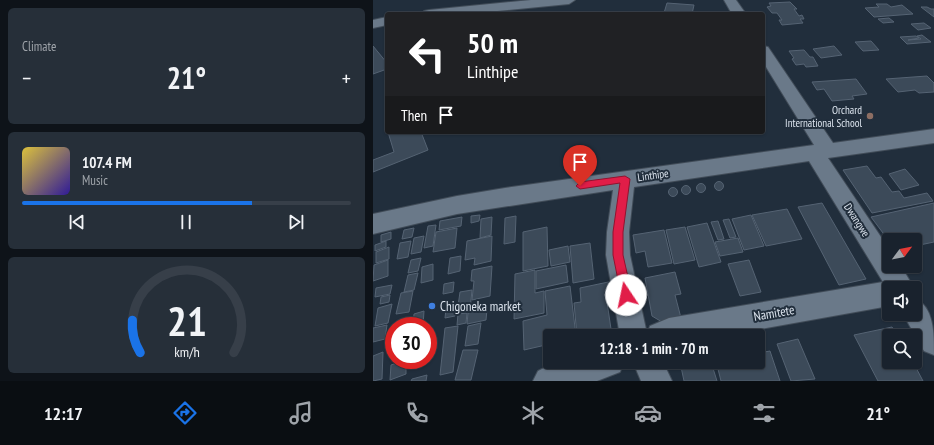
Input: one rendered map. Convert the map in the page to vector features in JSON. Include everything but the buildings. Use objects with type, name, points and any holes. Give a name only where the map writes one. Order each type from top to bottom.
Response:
[{"type":"street","points":[[420,0],[427,12]]},
{"type":"street","points":[[447,12],[569,0]]},
{"type":"street","points":[[730,0],[738,12]]},
{"type":"street","points":[[373,24],[385,21]]},
{"type":"street","name":"Dwangwe","points":[[765,54],[820,151],[897,281]]},
{"type":"street","name":"Linthipe","points":[[373,224],[457,205],[625,179],[934,136]]},
{"type":"street","points":[[625,179],[618,232],[618,255],[633,329]]},
{"type":"street","name":"Namitete","points":[[686,329],[882,294]]},
{"type":"street","points":[[921,321],[934,341]]},
{"type":"street","points":[[548,381],[573,376],[592,369]]},
{"type":"street","points":[[651,369],[657,381]]},
{"type":"place","name":"Orchard International School","points":[[870,116]]},
{"type":"place","name":"Chigoneka market","points":[[432,306]]},
{"type":"route","points":[[580,186],[625,179],[618,232],[618,255],[626,295]]}]
